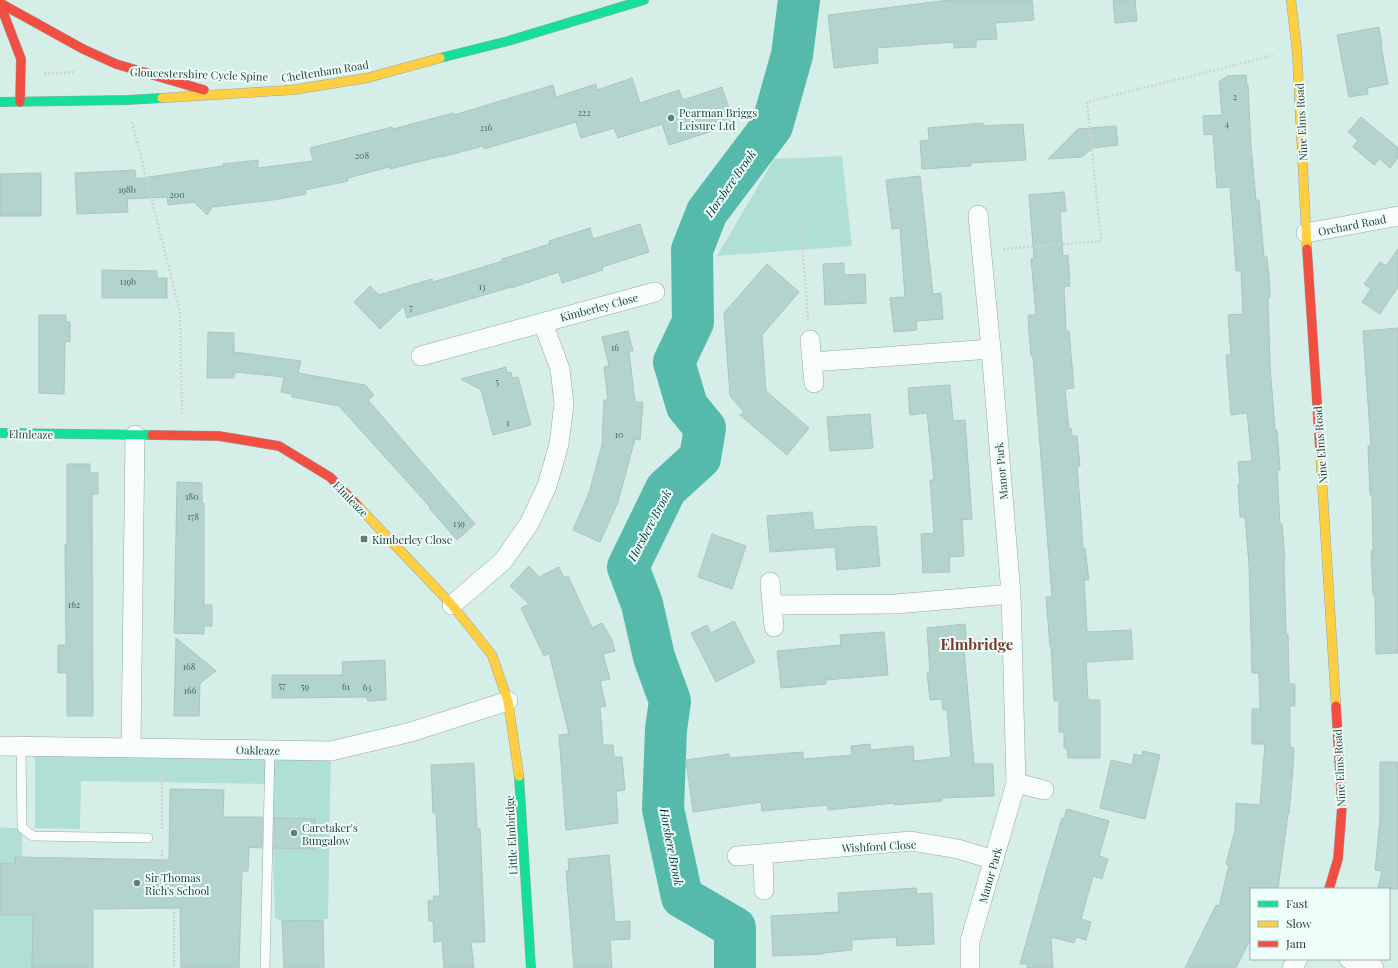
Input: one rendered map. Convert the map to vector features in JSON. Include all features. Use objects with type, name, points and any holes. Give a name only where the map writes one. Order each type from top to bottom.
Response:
[{"type":"street","name":"Cheltenham Road","points":[[0,102],[127,100],[292,90],[367,78],[508,40],[644,0]]},
{"type":"street","name":"Nine Elms Road","points":[[1291,0],[1297,52],[1306,233],[1342,806],[1338,859],[1329,888]]},
{"type":"street","points":[[0,3],[83,49],[116,64],[220,94]]},
{"type":"street","points":[[0,3],[21,59],[20,102]]},
{"type":"street","name":"Manor Park","points":[[970,968],[970,941],[1016,783],[1011,594],[991,348],[978,215]]},
{"type":"street","name":"Orchard Road","points":[[1306,233],[1398,216]]},
{"type":"street","name":"Kimberley Close","points":[[421,356],[655,292]]},
{"type":"street","points":[[452,605],[503,561],[529,524],[547,486],[559,444],[564,404],[560,369],[543,323]]},
{"type":"street","points":[[810,340],[814,383]]},
{"type":"street","points":[[812,362],[991,348]]},
{"type":"street","name":"Elmleaze","points":[[0,433],[219,436],[279,446],[330,477],[452,605],[492,655],[508,701]]},
{"type":"street","points":[[131,748],[135,435]]},
{"type":"street","points":[[770,582],[774,627]]},
{"type":"street","points":[[772,605],[896,604],[1011,594]]},
{"type":"street","name":"Oakleaze","points":[[0,746],[331,751],[411,732],[508,701]]},
{"type":"street","name":"Little Elmbridge","points":[[508,701],[519,773],[531,968]]},
{"type":"street","points":[[1016,783],[1044,790]]},
{"type":"street","name":"Wishford Close","points":[[737,856],[911,841],[958,849],[994,860]]},
{"type":"street","points":[[763,854],[764,890]]},
{"type":"street","points":[[1352,960],[1374,968]]},
{"type":"lane","points":[[21,746],[22,828],[32,836],[148,838]]},
{"type":"lane","points":[[265,968],[270,750]]},
{"type":"path","points":[[981,251],[1101,241],[1088,102],[1275,55]]},
{"type":"path","points":[[21,75],[76,72]]},
{"type":"path","points":[[127,100],[180,312],[182,436]]},
{"type":"path","points":[[800,215],[810,340]]},
{"type":"path","points":[[162,836],[163,748]]},
{"type":"path","points":[[162,844],[162,860]]},
{"type":"path","points":[[174,908],[174,968]]},
{"type":"green space","points":[[842,156],[852,246],[717,256],[774,159]]},
{"type":"green space","points":[[35,747],[331,751],[328,919],[282,921],[275,918],[273,848],[314,849],[315,819],[269,818],[270,784],[81,781],[80,829],[35,828]]},
{"type":"green space","points":[[0,828],[22,828],[22,857],[15,857],[15,864],[0,863]]},
{"type":"green space","points":[[33,908],[32,968],[0,968],[0,915]]},
{"type":"building","points":[[950,0],[1032,0],[1034,20],[995,23],[997,39],[976,40],[976,47],[954,48],[954,42],[877,48],[878,63],[834,68],[828,15]]},
{"type":"building","points":[[1113,0],[1135,0],[1137,21],[1115,23]]},
{"type":"building","points":[[1379,27],[1388,84],[1367,88],[1368,94],[1349,97],[1337,35]]},
{"type":"building","points":[[1246,75],[1256,200],[1259,200],[1264,257],[1267,257],[1269,277],[1270,297],[1268,297],[1270,364],[1275,430],[1277,430],[1280,470],[1277,470],[1280,524],[1282,524],[1285,561],[1286,634],[1288,634],[1289,684],[1295,684],[1295,706],[1290,706],[1290,747],[1294,748],[1289,814],[1278,888],[1250,888],[1250,940],[1236,968],[1185,968],[1216,905],[1219,906],[1229,865],[1226,864],[1235,830],[1236,803],[1260,805],[1265,744],[1252,744],[1252,709],[1260,709],[1259,673],[1252,673],[1249,564],[1245,517],[1240,517],[1238,484],[1240,484],[1238,462],[1252,461],[1247,413],[1231,415],[1226,355],[1231,355],[1228,315],[1243,314],[1241,271],[1236,271],[1230,187],[1217,188],[1213,134],[1204,135],[1203,116],[1222,115],[1219,82],[1227,76]]},
{"type":"building","points":[[632,78],[640,103],[679,90],[683,100],[722,87],[734,124],[669,145],[662,124],[618,138],[614,128],[581,138],[576,122],[484,149],[483,146],[390,169],[389,167],[348,178],[348,181],[305,190],[306,194],[273,200],[212,207],[207,215],[194,202],[168,205],[167,197],[127,199],[128,212],[77,214],[75,173],[135,170],[136,179],[223,166],[223,164],[258,160],[258,168],[313,161],[310,148],[392,127],[393,129],[453,113],[454,115],[553,85],[556,97],[596,84],[597,90]]},
{"type":"building","points":[[1361,117],[1398,148],[1398,158],[1390,168],[1380,159],[1374,165],[1353,147],[1358,140],[1348,132]]},
{"type":"building","points":[[983,123],[983,126],[1023,124],[1026,160],[970,163],[971,166],[922,169],[920,141],[929,140],[928,128]]},
{"type":"building","points":[[1116,126],[1118,145],[1092,148],[1082,157],[1048,159],[1078,129]]},
{"type":"building","points":[[41,173],[41,216],[0,216],[0,174]]},
{"type":"building","points":[[920,176],[933,294],[941,293],[943,319],[916,321],[917,330],[894,332],[890,298],[905,297],[900,228],[892,229],[886,180]]},
{"type":"building","points":[[1064,192],[1066,211],[1060,212],[1063,256],[1068,255],[1070,286],[1064,287],[1066,331],[1069,331],[1074,388],[1065,389],[1069,429],[1071,428],[1072,436],[1077,436],[1080,466],[1077,467],[1083,549],[1085,548],[1089,580],[1084,580],[1087,632],[1131,630],[1133,659],[1086,662],[1088,700],[1100,700],[1100,758],[1068,758],[1067,748],[1064,748],[1064,732],[1059,732],[1059,701],[1054,701],[1046,597],[1052,597],[1033,356],[1031,356],[1029,333],[1028,315],[1036,315],[1031,259],[1034,258],[1029,195]]},
{"type":"building","points":[[640,224],[649,252],[602,267],[603,270],[562,283],[559,272],[511,288],[407,318],[404,306],[380,329],[354,302],[370,286],[379,295],[432,279],[433,282],[503,261],[502,259],[550,244],[549,241],[590,228],[593,239]]},
{"type":"building","points":[[1398,249],[1398,287],[1380,314],[1362,302],[1371,289],[1364,284],[1380,262],[1386,266]]},
{"type":"building","points":[[844,263],[844,275],[865,274],[866,303],[825,305],[823,264]]},
{"type":"building","points":[[767,264],[799,292],[762,335],[766,391],[809,428],[787,455],[740,415],[744,412],[730,396],[724,313]]},
{"type":"building","points":[[102,270],[157,271],[157,278],[167,278],[167,298],[102,298]]},
{"type":"building","points":[[39,315],[66,315],[66,322],[70,322],[70,342],[65,341],[64,394],[39,393]]},
{"type":"building","points":[[1398,328],[1398,653],[1376,654],[1375,595],[1373,595],[1371,551],[1373,551],[1372,495],[1370,495],[1368,446],[1371,446],[1363,331]]},
{"type":"building","points":[[628,331],[633,351],[629,351],[635,402],[643,402],[640,440],[635,439],[618,502],[600,542],[573,530],[589,493],[602,445],[604,400],[608,400],[604,367],[609,366],[602,337]]},
{"type":"building","points":[[208,332],[234,333],[234,352],[301,361],[298,373],[365,385],[374,395],[368,400],[475,524],[457,540],[429,508],[430,507],[339,406],[292,397],[292,394],[281,392],[284,377],[234,372],[234,378],[207,378]]},
{"type":"building","points":[[506,367],[507,373],[511,372],[512,378],[518,377],[531,425],[493,435],[481,390],[461,379]]},
{"type":"building","points":[[950,385],[953,421],[965,420],[972,519],[962,520],[964,556],[949,557],[950,572],[923,573],[921,534],[934,533],[930,480],[934,480],[927,413],[910,415],[908,388]]},
{"type":"building","points":[[870,414],[873,448],[830,451],[827,417]]},
{"type":"building","points":[[67,464],[90,464],[90,473],[98,473],[98,494],[92,494],[93,716],[67,716],[67,673],[58,673],[58,645],[66,645],[65,544],[67,544]]},
{"type":"building","points":[[177,482],[202,483],[202,503],[204,503],[204,605],[212,605],[212,626],[204,626],[204,634],[174,633]]},
{"type":"building","points":[[812,512],[814,530],[876,526],[880,566],[837,570],[835,547],[770,552],[767,516]]},
{"type":"building","points":[[712,534],[746,546],[732,589],[698,577]]},
{"type":"building","points":[[529,566],[539,577],[559,567],[564,578],[568,576],[592,628],[602,623],[612,640],[615,651],[603,654],[610,679],[600,681],[606,706],[600,707],[603,745],[613,745],[614,757],[622,757],[625,790],[616,791],[618,823],[566,830],[559,735],[569,734],[549,653],[544,656],[521,608],[529,604],[510,586]]},
{"type":"building","points":[[734,621],[755,662],[716,682],[691,633],[707,625],[711,633]]},
{"type":"building","points":[[965,624],[967,649],[964,649],[974,764],[993,764],[994,796],[942,798],[942,801],[894,805],[894,803],[828,810],[827,805],[762,811],[761,802],[693,812],[686,760],[729,754],[730,758],[803,752],[803,759],[852,755],[851,746],[870,744],[870,750],[913,746],[914,761],[951,757],[947,710],[943,710],[942,699],[930,700],[927,673],[930,673],[927,628]]},
{"type":"building","points":[[884,632],[888,675],[826,680],[826,684],[781,688],[777,651],[841,645],[840,635]]},
{"type":"building","points":[[176,638],[216,671],[200,683],[199,716],[174,716]]},
{"type":"building","points":[[385,660],[386,700],[368,701],[367,697],[272,698],[272,675],[343,675],[342,662]]},
{"type":"building","points":[[1143,751],[1160,755],[1145,819],[1100,808],[1111,760],[1132,765],[1134,754],[1142,756]]},
{"type":"building","points":[[1380,762],[1398,762],[1398,889],[1378,888],[1382,871],[1375,870],[1380,819]]},
{"type":"building","points":[[474,763],[477,829],[480,829],[485,942],[471,942],[474,968],[444,968],[442,941],[434,942],[433,921],[429,921],[428,901],[434,900],[433,896],[440,896],[436,813],[433,813],[431,765]]},
{"type":"building","points":[[170,789],[224,790],[223,817],[262,817],[262,848],[249,847],[248,871],[242,871],[239,968],[181,968],[180,908],[93,909],[93,968],[32,968],[33,915],[0,915],[0,863],[15,864],[15,857],[169,860]]},
{"type":"building","points":[[1067,809],[1109,821],[1099,856],[1108,859],[1102,879],[1093,876],[1081,919],[1091,922],[1086,940],[1076,937],[1074,943],[1051,937],[1053,968],[1027,968],[1027,964],[1020,964],[1062,818],[1064,818]]},
{"type":"building","name":"Caretaker's Bungalow","points":[[274,818],[315,819],[314,849],[274,848]]},
{"type":"building","points":[[609,855],[615,922],[630,921],[630,939],[610,940],[612,968],[574,968],[566,871],[569,871],[568,859]]},
{"type":"building","points":[[916,888],[917,894],[932,893],[934,944],[897,946],[896,937],[852,940],[852,950],[823,954],[773,956],[771,916],[839,912],[838,893]]},
{"type":"building","points":[[323,920],[324,968],[284,968],[282,921]]},
{"type":"waterway","name":"Horsbere Brook","points":[[735,968],[735,928],[682,897],[663,809],[666,729],[670,701],[654,657],[642,604],[628,567],[666,489],[700,458],[705,428],[687,406],[674,362],[693,322],[692,250],[707,212],[772,126],[792,55],[799,0]]},
{"type":"traffic: fast","points":[[440,58],[508,41],[644,0]]},
{"type":"traffic: fast","points":[[0,102],[162,98]]},
{"type":"traffic: fast","points":[[0,433],[152,435]]},
{"type":"traffic: fast","points":[[519,776],[531,968]]},
{"type":"traffic: slow","points":[[1291,0],[1297,52],[1307,249]]},
{"type":"traffic: slow","points":[[162,98],[292,90],[367,78],[440,58]]},
{"type":"traffic: slow","points":[[1320,448],[1336,706]]},
{"type":"traffic: slow","points":[[357,505],[452,605],[492,655],[508,701],[519,776]]},
{"type":"traffic: jam","points":[[0,3],[83,49],[116,64],[204,90]]},
{"type":"traffic: jam","points":[[0,4],[21,59],[20,102]]},
{"type":"traffic: jam","points":[[1307,249],[1320,448]]},
{"type":"traffic: jam","points":[[152,435],[219,436],[279,446],[330,477],[357,505]]},
{"type":"traffic: jam","points":[[1329,888],[1338,859],[1342,806],[1336,706]]},
{"type":"place","name":"Pearman Briggs Leisure Ltd","points":[[671,118]]},
{"type":"place","name":"Kimberley Close","points":[[364,539]]},
{"type":"place","name":"Caretaker's Bungalow","points":[[294,833]]},
{"type":"place","name":"Sir Thomas Rich's School","points":[[137,883]]},
{"type":"district","name":"Elmbridge","points":[[977,644]]}]
